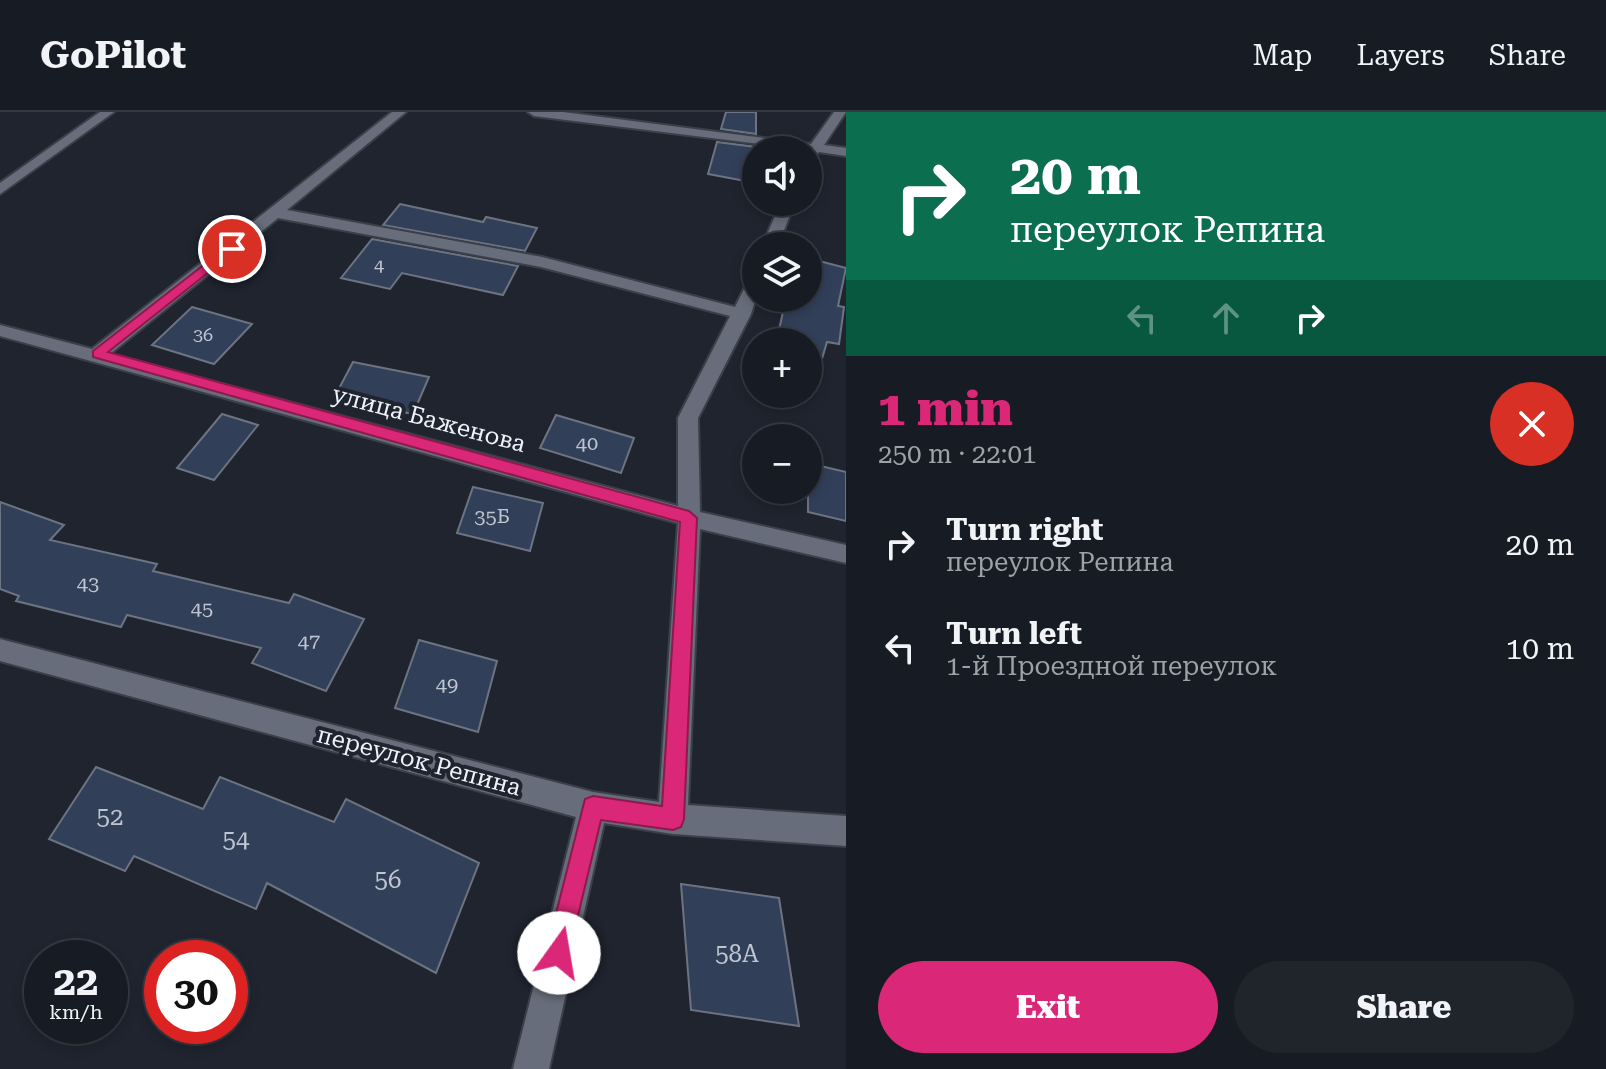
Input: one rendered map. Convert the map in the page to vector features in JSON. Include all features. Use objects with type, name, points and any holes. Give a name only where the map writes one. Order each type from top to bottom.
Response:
[{"type":"street","points":[[0,190],[108,112]]},
{"type":"street","points":[[98,354],[400,112]]},
{"type":"street","points":[[534,112],[742,138]]},
{"type":"street","points":[[822,138],[840,112]]},
{"type":"street","points":[[822,145],[846,139]]},
{"type":"street","points":[[822,148],[846,152]]},
{"type":"street","points":[[277,213],[542,262],[742,314],[688,418],[689,518],[673,819]]},
{"type":"street","name":"улица Баженова","points":[[0,330],[98,354],[689,518],[846,554]]},
{"type":"street","name":"переулок Репина","points":[[0,650],[593,807],[673,819],[846,831]]},
{"type":"street","points":[[531,1069],[593,807]]},
{"type":"building","points":[[726,112],[756,112],[756,134],[721,129]]},
{"type":"building","points":[[717,142],[742,145],[742,180],[708,174]]},
{"type":"building","points":[[400,204],[483,222],[486,217],[537,228],[525,251],[383,225]]},
{"type":"building","points":[[372,239],[518,266],[503,295],[402,273],[390,289],[341,278]]},
{"type":"building","points":[[822,262],[846,268],[838,306],[844,307],[839,344],[827,342],[822,359],[822,328],[779,328],[783,312],[822,312]]},
{"type":"building","points":[[192,307],[252,324],[214,364],[152,345]]},
{"type":"building","points":[[353,362],[429,377],[413,414],[334,398]]},
{"type":"building","points":[[222,414],[258,425],[214,480],[177,468]]},
{"type":"building","points":[[556,415],[634,438],[621,473],[540,448]]},
{"type":"building","points":[[822,466],[846,472],[846,521],[808,512],[808,504],[822,504]]},
{"type":"building","points":[[473,487],[543,503],[530,551],[457,533]]},
{"type":"building","points":[[0,502],[64,525],[50,540],[157,564],[153,571],[289,603],[294,594],[364,619],[326,691],[252,663],[261,648],[127,615],[121,627],[16,601],[19,596],[0,589]]},
{"type":"building","points":[[419,640],[497,661],[478,732],[395,708]]},
{"type":"building","points":[[96,767],[203,809],[220,777],[334,822],[346,799],[479,863],[436,973],[267,883],[256,909],[134,856],[125,871],[49,839]]},
{"type":"building","points":[[681,884],[779,898],[799,1026],[691,1010]]},
{"type":"route","points":[[232,249],[98,354],[689,518],[673,819],[593,807],[559,953]]}]
